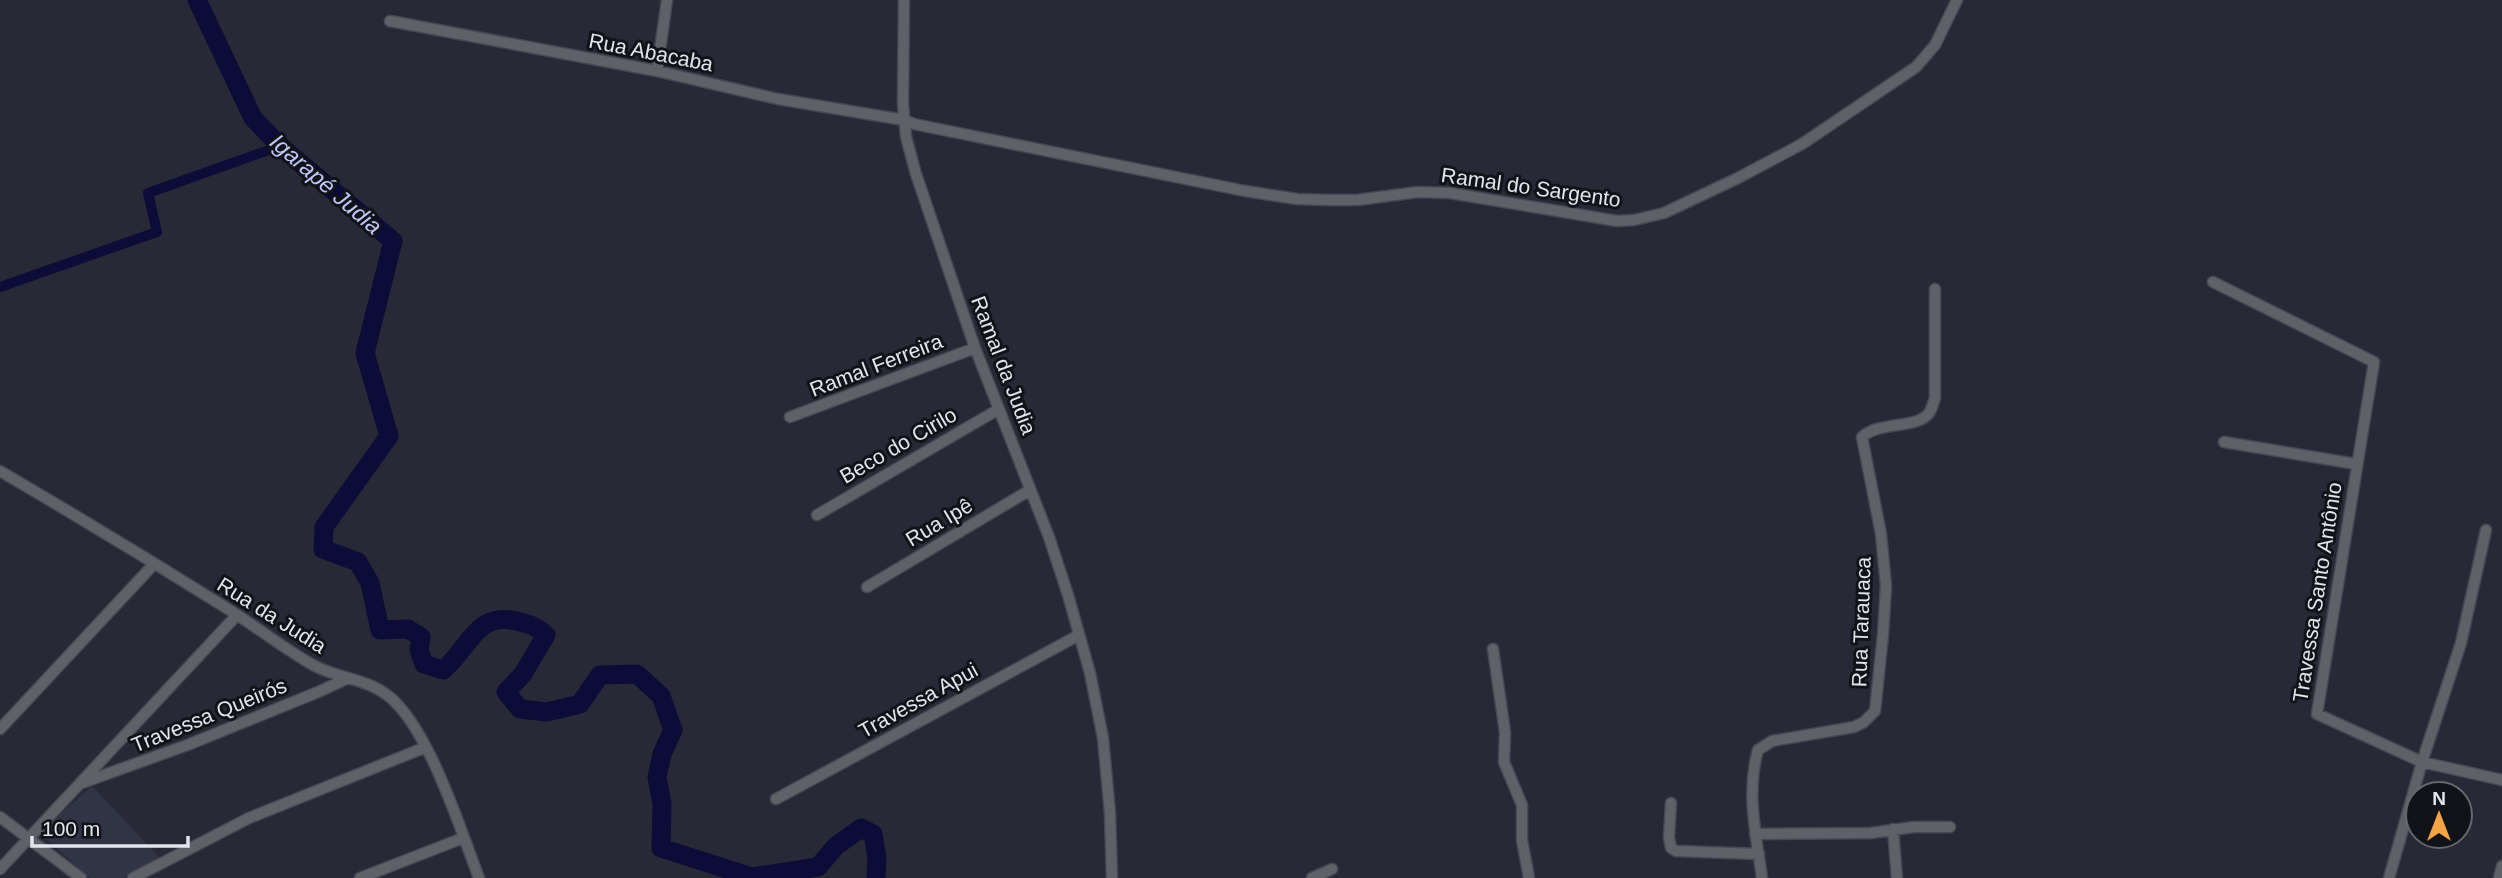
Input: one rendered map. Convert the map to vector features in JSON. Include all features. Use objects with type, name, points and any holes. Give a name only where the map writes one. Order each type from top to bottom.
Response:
[{"type":"street","points":[[657,71],[667,0]]},
{"type":"street","name":"Ramal da Judia","points":[[904,0],[904,120],[916,174],[975,348],[1049,537],[1090,673],[1103,738],[1110,813],[1112,878]]},
{"type":"street","name":"Ramal do Sargento","points":[[904,120],[1297,199],[1357,200],[1418,192],[1450,193],[1600,219],[1634,220],[1664,213],[1802,144],[1916,67],[1935,44],[1957,0]]},
{"type":"street","name":"Rua Abacaba","points":[[390,21],[657,71],[778,99],[904,120]]},
{"type":"street","name":"Travessa Santo Antônio","points":[[2213,282],[2374,362],[2316,714],[2422,762],[2502,780]]},
{"type":"street","name":"Rua Tarauaca","points":[[1762,878],[1755,834],[1752,774],[1758,750],[1772,741],[1854,727],[1875,711],[1883,635],[1885,565],[1862,437],[1868,431],[1884,426],[1918,420],[1927,416],[1931,410],[1934,398],[1935,289]]},
{"type":"street","name":"Ramal Ferreira","points":[[790,417],[975,348]]},
{"type":"street","name":"Beco do Cirilo","points":[[817,515],[999,409]]},
{"type":"street","points":[[2224,442],[2356,464]]},
{"type":"street","name":"Rua da Judia","points":[[0,471],[155,564],[314,666],[372,685],[390,696],[400,706],[426,747],[479,878]]},
{"type":"street","name":"Rua Ipê","points":[[867,587],[1030,489]]},
{"type":"street","points":[[2389,878],[2422,762],[2461,643],[2486,530]]},
{"type":"street","points":[[0,729],[155,564]]},
{"type":"street","name":"Travessa Queirós","points":[[0,869],[237,615]]},
{"type":"street","name":"Travessa Apui","points":[[776,799],[1079,635]]},
{"type":"street","points":[[1493,649],[1505,733],[1504,762],[1522,805],[1522,840],[1529,878]]},
{"type":"street","name":"Travessa Queirós","points":[[82,783],[190,744],[348,677]]},
{"type":"street","points":[[133,878],[249,818],[426,747]]},
{"type":"street","points":[[1671,803],[1669,837],[1671,848],[1676,851],[1759,854]]},
{"type":"street","points":[[0,817],[81,878]]},
{"type":"street","points":[[1755,834],[1871,833],[1914,827],[1950,827]]},
{"type":"street","points":[[1893,830],[1897,878]]},
{"type":"street","points":[[360,878],[463,838]]},
{"type":"street","points":[[2499,878],[2502,866]]},
{"type":"street","points":[[1312,878],[1332,869]]},
{"type":"shaded area","points":[[92,786],[159,857],[124,878],[90,878],[40,833]]},
{"type":"waterway","name":"Igarapé Judia","points":[[197,0],[253,118],[280,146],[393,241],[365,353],[389,436],[324,527],[323,549],[358,562],[370,583],[380,630],[408,629],[421,637],[419,650],[424,664],[443,670],[474,634],[491,621],[502,619],[536,627],[546,635],[523,674],[506,692],[520,709],[547,712],[580,704],[600,675],[637,674],[661,696],[673,730],[662,754],[657,777],[662,804],[661,848],[752,877],[818,867],[836,846],[861,828],[873,834],[877,858],[876,878]]},
{"type":"waterway","points":[[0,287],[157,232],[148,193],[280,146]]}]
